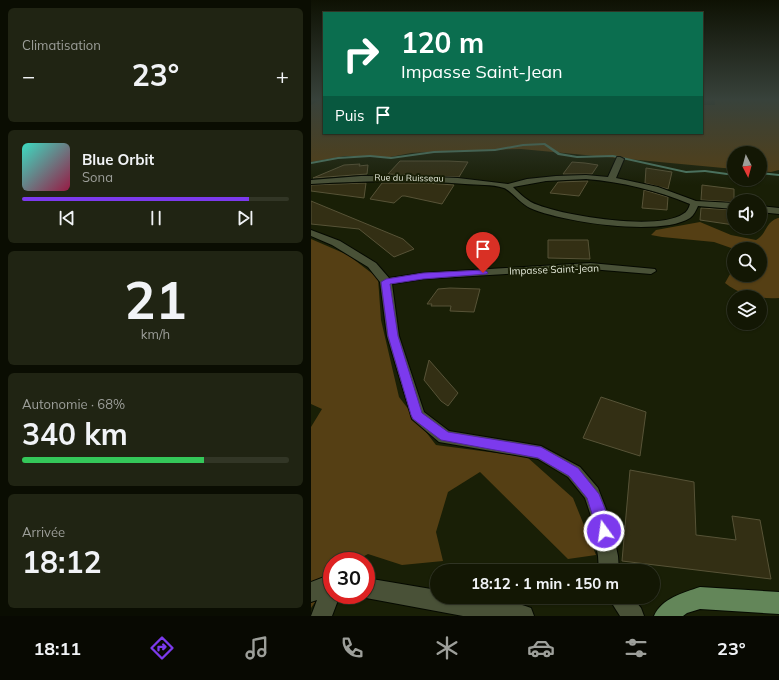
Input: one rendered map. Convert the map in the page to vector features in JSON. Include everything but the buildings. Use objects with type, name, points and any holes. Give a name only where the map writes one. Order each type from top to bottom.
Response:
[{"type":"main road","points":[[665,616],[681,604],[700,598],[779,604]]},
{"type":"street","points":[[611,179],[620,159]]},
{"type":"street","name":"Rue du Ruisseau","points":[[311,182],[386,177],[465,180],[508,186],[528,180],[552,178],[611,179],[655,188],[695,203],[727,205]]},
{"type":"street","points":[[508,186],[519,199],[534,207],[577,218],[610,223],[642,224],[672,221],[686,217],[693,210],[695,203]]},
{"type":"street","points":[[767,210],[779,211]]},
{"type":"street","points":[[311,233],[336,243],[372,265],[386,282],[393,336],[417,415],[445,437],[541,453],[574,472],[592,494],[601,519],[609,564]]},
{"type":"street","name":"Impasse Saint-Jean","points":[[386,282],[423,276],[590,266],[651,271]]},
{"type":"street","points":[[311,592],[323,587]]},
{"type":"street","points":[[375,590],[523,616]]},
{"type":"street","points":[[321,616],[326,604]]},
{"type":"street","points":[[624,604],[633,616]]},
{"type":"shaded area","points":[[311,128],[323,128],[323,134],[703,134],[703,128],[779,128],[779,170],[771,172],[767,172],[767,146],[727,146],[727,168],[521,149],[411,153],[385,158],[345,156],[311,162]]},
{"type":"shaded area","points":[[779,218],[779,298],[767,298],[767,290],[736,290],[725,283],[727,279],[727,282],[767,282],[767,242],[727,242],[727,247],[714,242],[651,235],[656,230],[700,222],[727,234],[756,240],[763,234],[767,234],[767,227],[774,220]]},
{"type":"shaded area","points":[[311,239],[348,255],[378,278],[381,320],[399,397],[436,445],[527,457],[573,498],[596,555],[568,559],[480,472],[448,492],[436,532],[443,561],[402,565],[375,556],[375,552],[323,552],[323,590],[311,608],[311,427],[322,409],[311,404]]},
{"type":"waterway","points":[[311,163],[338,158],[370,156],[391,158],[434,152],[495,150],[523,145],[545,144],[559,154],[577,157],[613,156],[686,172],[705,171],[727,174]]},
{"type":"waterway","points":[[767,174],[779,175]]},
{"type":"route","points":[[483,273],[423,276],[386,282],[393,336],[417,415],[445,437],[541,453],[574,472],[592,494],[604,531]]}]
